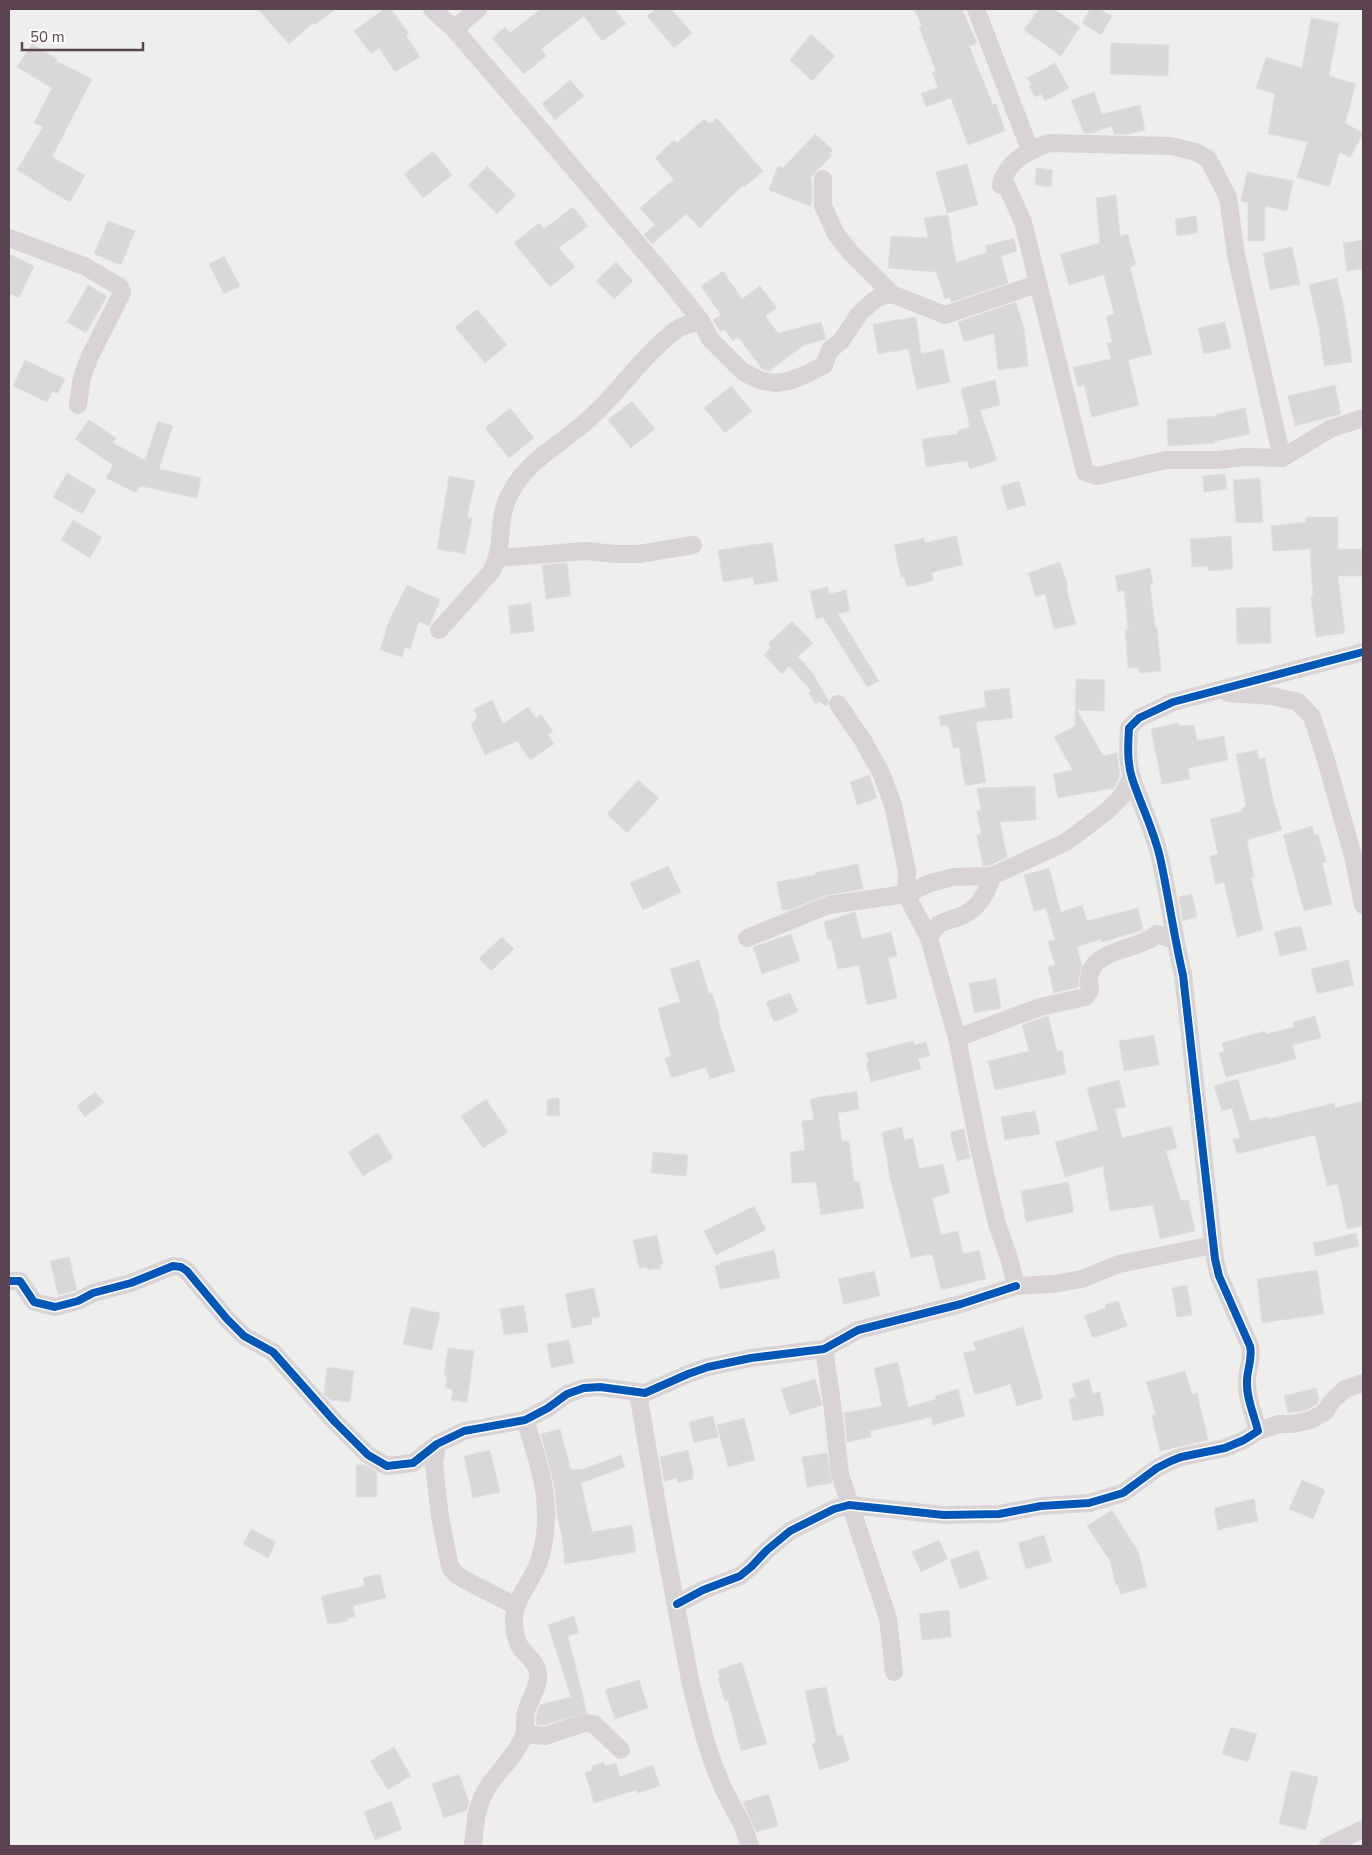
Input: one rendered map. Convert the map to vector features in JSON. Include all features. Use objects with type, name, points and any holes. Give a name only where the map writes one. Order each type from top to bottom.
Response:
[{"type":"street","points":[[432,9],[454,29],[658,267],[701,321],[710,339],[743,372],[762,381],[788,381],[824,365],[830,350],[841,340],[866,308],[880,297],[892,294]]},
{"type":"street","points":[[454,29],[478,9]]},
{"type":"street","points":[[976,9],[1030,150]]},
{"type":"street","points":[[1282,458],[1236,255],[1228,197],[1208,159],[1196,152],[1171,146],[1049,143],[1030,150],[1011,164],[1003,178],[1002,184],[1004,178],[1023,222],[1085,472],[1097,476],[1166,460],[1217,460],[1246,457],[1282,458],[1330,430],[1363,418]]},
{"type":"street","points":[[824,179],[823,206],[836,234],[851,253],[892,294],[945,315],[1037,284]]},
{"type":"street","points":[[9,238],[84,266],[120,287],[122,292],[120,297],[90,356],[82,377],[78,406]]},
{"type":"street","points":[[438,630],[491,572],[498,558],[501,515],[512,490],[533,462],[576,431],[593,416],[647,355],[678,328],[701,321]]},
{"type":"street","points":[[498,558],[585,551],[639,554],[693,545]]},
{"type":"street","points":[[1258,1431],[1247,1395],[1248,1371],[1252,1354],[1219,1276],[1213,1245],[1182,975],[1174,940],[1161,861],[1152,828],[1132,777],[1128,748],[1129,728],[1139,718],[1165,705],[1363,652]]},
{"type":"street","points":[[1213,692],[1272,696],[1298,702],[1312,717],[1360,873],[1363,906]]},
{"type":"street","points":[[838,704],[864,742],[882,775],[890,798],[907,872],[906,894],[929,938],[957,1038],[997,1224],[1009,1258],[1016,1286]]},
{"type":"street","points":[[747,938],[830,905],[906,894],[930,883],[953,877],[992,876],[1066,842],[1112,806],[1122,796],[1132,777]]},
{"type":"street","points":[[929,938],[933,928],[941,922],[968,913],[985,893],[992,876]]},
{"type":"street","points":[[957,1038],[1040,1007],[1085,997],[1090,990],[1088,980],[1090,971],[1106,955],[1116,950],[1150,940],[1157,934],[1174,940]]},
{"type":"street","points":[[9,1280],[20,1281],[34,1302],[55,1307],[78,1301],[93,1293],[131,1283],[173,1266],[181,1267],[187,1271],[227,1319],[244,1336],[273,1352],[334,1422],[368,1456],[387,1466],[413,1463],[437,1444],[464,1431],[525,1420],[548,1408],[567,1394],[584,1388],[600,1387],[645,1393],[708,1367],[751,1358],[824,1349],[858,1330],[961,1304],[1016,1286],[1053,1284],[1082,1279],[1120,1264],[1213,1245]]},
{"type":"street","points":[[824,1349],[840,1474],[888,1618],[894,1672]]},
{"type":"street","points":[[677,1604],[703,1590],[740,1576],[767,1550],[790,1532],[820,1515],[849,1504],[953,1515],[999,1514],[1041,1506],[1089,1503],[1123,1492],[1157,1468],[1181,1457],[1236,1444],[1258,1431],[1279,1424],[1293,1424],[1311,1420],[1325,1412],[1332,1401],[1345,1389],[1363,1383]]},
{"type":"street","points":[[638,1393],[691,1685],[705,1739],[724,1790],[742,1824],[750,1846]]},
{"type":"street","points":[[473,1846],[476,1813],[488,1786],[517,1748],[524,1734],[526,1714],[538,1682],[538,1672],[533,1660],[516,1640],[514,1617],[516,1606],[538,1565],[545,1535],[547,1501],[540,1464],[525,1420]]},
{"type":"street","points":[[437,1444],[434,1464],[440,1517],[450,1567],[463,1579],[516,1606]]},
{"type":"street","points":[[524,1734],[545,1736],[585,1722],[594,1724],[621,1750]]},
{"type":"street","points":[[1328,1846],[1363,1829]]},
{"type":"building","points":[[258,9],[336,9],[314,25],[313,23],[289,44]]},
{"type":"building","points":[[384,9],[391,9],[408,33],[406,35],[420,57],[395,72],[379,48],[371,54],[354,31]]},
{"type":"building","points":[[541,9],[615,9],[626,24],[602,41],[584,16],[541,49],[546,56],[524,74],[492,38],[505,27],[510,33]]},
{"type":"building","points":[[656,9],[671,9],[692,33],[674,48],[647,16]]},
{"type":"building","points":[[914,9],[962,9],[977,43],[969,46],[993,105],[996,104],[1005,131],[968,145],[951,98],[926,107],[921,93],[938,88],[932,72],[936,71],[919,27],[922,26]]},
{"type":"building","points":[[1039,9],[1054,9],[1080,27],[1061,56],[1024,30]]},
{"type":"building","points":[[1090,9],[1099,9],[1112,16],[1101,35],[1082,23]]},
{"type":"building","points":[[1311,18],[1339,23],[1329,76],[1356,84],[1345,123],[1363,133],[1350,158],[1340,152],[1329,187],[1297,177],[1308,142],[1268,134],[1275,94],[1256,88],[1266,57],[1302,68]]},
{"type":"building","points":[[811,34],[835,56],[812,81],[790,60]]},
{"type":"building","points":[[1111,43],[1169,45],[1168,76],[1110,74]]},
{"type":"building","points":[[32,44],[57,59],[56,61],[92,79],[52,157],[85,175],[70,202],[17,170],[43,127],[34,123],[52,88],[17,67]]},
{"type":"building","points":[[1055,63],[1069,88],[1045,101],[1041,94],[1035,97],[1027,78]]},
{"type":"building","points":[[570,80],[584,96],[555,120],[542,104]]},
{"type":"building","points":[[1094,92],[1102,114],[1140,105],[1145,130],[1128,134],[1114,134],[1112,126],[1092,133],[1084,133],[1071,100]]},
{"type":"building","points":[[717,118],[763,171],[744,187],[743,185],[700,228],[686,214],[652,244],[644,235],[655,225],[640,208],[674,179],[655,158],[674,140],[677,143],[704,119],[710,124]]},
{"type":"building","points":[[815,134],[833,150],[829,153],[832,155],[810,178],[812,179],[812,201],[810,206],[769,190],[778,166],[783,168]]},
{"type":"building","points":[[433,151],[452,175],[423,198],[404,174]]},
{"type":"building","points":[[967,164],[978,205],[947,213],[936,172]]},
{"type":"building","points":[[487,166],[516,195],[497,214],[468,185]]},
{"type":"building","points":[[1036,168],[1053,170],[1051,187],[1035,185]]},
{"type":"building","points":[[1247,172],[1293,181],[1287,211],[1265,206],[1265,241],[1248,241],[1248,203],[1241,201]]},
{"type":"building","points":[[1116,195],[1120,236],[1128,234],[1136,265],[1130,267],[1152,354],[1128,360],[1139,405],[1092,417],[1084,385],[1078,387],[1073,367],[1111,359],[1107,343],[1112,342],[1106,316],[1114,314],[1104,275],[1069,285],[1060,254],[1100,243],[1096,198]]},
{"type":"building","points":[[573,207],[588,226],[559,248],[575,267],[550,287],[514,243],[539,223],[544,229]]},
{"type":"building","points":[[948,215],[956,263],[987,252],[985,246],[1014,238],[1017,251],[1001,256],[1008,283],[951,302],[950,297],[945,299],[936,272],[888,268],[891,236],[928,238],[924,218]]},
{"type":"building","points":[[1196,216],[1198,233],[1177,236],[1175,219]]},
{"type":"building","points":[[108,221],[135,231],[121,265],[94,254]]},
{"type":"building","points":[[1363,240],[1363,269],[1347,271],[1343,243]]},
{"type":"building","points":[[1292,247],[1300,284],[1270,290],[1263,253]]},
{"type":"building","points":[[9,254],[34,266],[19,298],[9,293]]},
{"type":"building","points":[[224,256],[240,286],[224,294],[209,264]]},
{"type":"building","points":[[616,262],[633,281],[614,299],[596,281]]},
{"type":"building","points":[[723,271],[742,299],[760,286],[777,308],[765,316],[778,333],[821,322],[826,339],[804,345],[769,371],[763,370],[738,337],[733,341],[724,329],[721,332],[713,320],[721,315],[701,286]]},
{"type":"building","points":[[1337,278],[1345,314],[1352,362],[1324,366],[1319,329],[1309,285]]},
{"type":"building","points":[[88,285],[107,296],[86,333],[67,322]]},
{"type":"building","points":[[1016,302],[1024,328],[1028,366],[998,370],[994,333],[964,342],[958,322]]},
{"type":"building","points":[[477,309],[507,345],[485,363],[455,327]]},
{"type":"building","points":[[916,317],[921,354],[943,349],[950,382],[917,389],[908,349],[878,354],[873,324]]},
{"type":"building","points":[[1225,322],[1231,348],[1204,354],[1198,328]]},
{"type":"building","points":[[25,360],[65,379],[58,393],[52,392],[47,402],[13,386]]},
{"type":"building","points":[[995,380],[1000,405],[980,410],[997,460],[970,469],[967,461],[926,467],[922,439],[958,434],[957,431],[970,427],[961,388]]},
{"type":"building","points":[[1335,385],[1341,414],[1295,426],[1288,396]]},
{"type":"building","points":[[731,386],[752,411],[725,433],[704,408]]},
{"type":"building","points":[[632,401],[655,429],[631,448],[608,420]]},
{"type":"building","points":[[510,408],[534,438],[509,458],[485,428]]},
{"type":"building","points":[[1245,408],[1250,434],[1215,441],[1215,443],[1168,446],[1167,419],[1217,416],[1217,414]]},
{"type":"building","points":[[89,420],[116,438],[113,443],[145,460],[158,421],[173,426],[159,469],[201,478],[197,498],[140,486],[136,493],[106,478],[113,465],[75,439]]},
{"type":"building","points":[[67,473],[96,490],[82,514],[53,497]]},
{"type":"building","points":[[1225,474],[1227,489],[1204,492],[1203,476]]},
{"type":"building","points":[[449,476],[475,481],[467,517],[472,518],[465,554],[437,549]]},
{"type":"building","points":[[1260,478],[1263,522],[1236,523],[1233,480]]},
{"type":"building","points":[[1019,481],[1026,505],[1007,510],[1001,486]]},
{"type":"building","points":[[1306,517],[1338,517],[1338,549],[1363,549],[1363,576],[1338,576],[1345,633],[1316,637],[1311,596],[1313,596],[1310,549],[1273,551],[1271,526],[1306,522]]},
{"type":"building","points":[[73,520],[102,537],[90,558],[61,540]]},
{"type":"building","points":[[956,536],[963,565],[932,572],[933,581],[907,587],[904,577],[901,577],[894,545],[924,538],[925,543]]},
{"type":"building","points":[[1231,536],[1233,569],[1209,571],[1208,566],[1192,567],[1190,539]]},
{"type":"building","points":[[772,542],[778,581],[754,585],[753,577],[723,582],[718,550]]},
{"type":"building","points":[[1060,562],[1068,586],[1066,587],[1076,624],[1054,629],[1045,594],[1036,597],[1028,573]]},
{"type":"building","points":[[567,563],[571,596],[546,599],[542,565]]},
{"type":"building","points":[[1150,568],[1153,584],[1150,584],[1155,627],[1157,627],[1161,671],[1139,673],[1139,667],[1128,668],[1125,629],[1128,629],[1124,590],[1118,592],[1115,576]]},
{"type":"building","points":[[407,585],[440,600],[429,626],[419,621],[410,649],[405,647],[402,657],[380,650],[389,621]]},
{"type":"building","points":[[828,587],[829,594],[846,590],[850,611],[838,614],[879,681],[867,687],[823,617],[816,619],[810,591]]},
{"type":"building","points":[[531,603],[534,631],[511,634],[508,606]]},
{"type":"building","points":[[1270,607],[1271,643],[1237,644],[1236,608]]},
{"type":"building","points":[[792,621],[813,643],[798,657],[812,672],[828,700],[828,704],[825,706],[820,701],[815,704],[809,693],[811,691],[789,666],[782,674],[764,655],[771,647],[768,644]]},
{"type":"building","points":[[1076,679],[1105,680],[1104,711],[1077,710],[1103,756],[1117,753],[1120,776],[1114,788],[1058,798],[1053,774],[1073,770],[1054,737],[1075,726]]},
{"type":"building","points":[[1009,688],[1013,718],[976,722],[986,782],[965,786],[959,747],[953,748],[948,725],[941,726],[939,716],[986,707],[984,691]]},
{"type":"building","points":[[492,700],[503,724],[528,707],[536,718],[541,714],[553,731],[548,735],[554,744],[530,760],[517,741],[485,755],[471,725],[477,718],[474,709]]},
{"type":"building","points":[[1179,723],[1179,726],[1194,725],[1197,741],[1224,736],[1228,760],[1188,768],[1190,779],[1162,784],[1151,729]]},
{"type":"building","points":[[1257,750],[1259,759],[1265,758],[1272,796],[1282,830],[1247,840],[1254,877],[1251,877],[1263,930],[1237,937],[1224,882],[1215,884],[1210,856],[1218,854],[1210,819],[1243,811],[1242,808],[1246,807],[1236,754]]},
{"type":"building","points":[[869,775],[877,798],[857,805],[850,782]]},
{"type":"building","points":[[638,780],[659,798],[627,833],[607,814]]},
{"type":"building","points":[[1035,786],[1036,820],[1000,822],[1007,857],[990,865],[983,866],[977,835],[981,834],[977,811],[981,810],[977,788]]},
{"type":"building","points":[[1312,826],[1315,835],[1318,834],[1326,862],[1322,863],[1332,904],[1304,911],[1283,835]]},
{"type":"building","points":[[858,864],[863,889],[827,895],[792,909],[782,910],[777,882]]},
{"type":"building","points":[[668,866],[681,892],[643,910],[630,883]]},
{"type":"building","points":[[1049,868],[1061,912],[1082,905],[1087,921],[1138,908],[1143,930],[1102,942],[1101,939],[1077,947],[1082,967],[1079,976],[1079,987],[1054,993],[1048,967],[1055,965],[1048,942],[1055,940],[1046,908],[1034,911],[1024,875]]},
{"type":"building","points":[[1192,894],[1197,917],[1183,921],[1179,897]]},
{"type":"building","points":[[855,912],[862,939],[891,932],[897,956],[888,958],[897,998],[867,1005],[859,965],[838,969],[831,939],[828,940],[824,922]]},
{"type":"building","points":[[1301,926],[1307,950],[1280,956],[1274,932]]},
{"type":"building","points":[[791,934],[800,961],[762,974],[753,947]]},
{"type":"building","points":[[502,937],[514,949],[491,971],[479,958]]},
{"type":"building","points":[[699,960],[709,994],[712,993],[720,1019],[718,1020],[735,1071],[710,1079],[706,1067],[671,1078],[665,1058],[671,1056],[658,1008],[680,1002],[670,969]]},
{"type":"building","points":[[1348,960],[1354,985],[1317,994],[1311,969]]},
{"type":"building","points":[[996,979],[1001,1008],[974,1013],[969,983]]},
{"type":"building","points":[[790,993],[798,1012],[774,1022],[766,1002]]},
{"type":"building","points":[[1048,1016],[1057,1051],[1062,1050],[1066,1074],[995,1090],[988,1061],[1029,1051],[1022,1025]]},
{"type":"building","points":[[1315,1016],[1321,1038],[1292,1045],[1296,1059],[1226,1077],[1219,1053],[1224,1051],[1222,1043],[1265,1031],[1266,1034],[1294,1027],[1293,1022]]},
{"type":"building","points":[[1154,1035],[1159,1065],[1124,1071],[1119,1041]]},
{"type":"building","points":[[913,1041],[915,1045],[926,1042],[930,1056],[918,1059],[921,1069],[871,1082],[866,1063],[869,1062],[866,1053]]},
{"type":"building","points":[[1238,1079],[1250,1121],[1268,1117],[1268,1119],[1334,1103],[1335,1108],[1363,1101],[1363,1226],[1347,1229],[1338,1184],[1327,1186],[1315,1135],[1237,1154],[1233,1139],[1240,1138],[1232,1108],[1222,1111],[1214,1086]]},
{"type":"building","points":[[1119,1080],[1126,1107],[1115,1109],[1122,1138],[1171,1126],[1177,1148],[1166,1151],[1181,1201],[1188,1200],[1195,1231],[1160,1239],[1153,1205],[1110,1211],[1103,1166],[1065,1177],[1055,1142],[1098,1130],[1087,1088]]},
{"type":"building","points":[[857,1091],[859,1109],[838,1113],[842,1141],[849,1141],[854,1182],[859,1181],[864,1208],[821,1215],[816,1182],[792,1183],[790,1152],[805,1150],[802,1121],[814,1120],[810,1099]]},
{"type":"building","points":[[95,1092],[104,1102],[85,1117],[77,1106]]},
{"type":"building","points":[[559,1098],[560,1116],[547,1116],[547,1099]]},
{"type":"building","points":[[486,1099],[508,1132],[483,1148],[461,1116]]},
{"type":"building","points":[[1035,1111],[1040,1134],[1005,1140],[1001,1117]]},
{"type":"building","points":[[902,1127],[904,1140],[913,1138],[919,1169],[943,1164],[950,1193],[932,1198],[941,1235],[958,1231],[963,1254],[979,1250],[986,1279],[941,1290],[932,1254],[911,1258],[890,1177],[882,1132]]},
{"type":"building","points":[[964,1129],[970,1158],[957,1161],[950,1132]]},
{"type":"building","points":[[378,1133],[393,1158],[363,1176],[348,1152]]},
{"type":"building","points":[[653,1152],[688,1155],[686,1176],[651,1173]]},
{"type":"building","points":[[1068,1182],[1074,1212],[1026,1222],[1021,1191]]},
{"type":"building","points":[[754,1206],[766,1230],[716,1255],[704,1231]]},
{"type":"building","points":[[1356,1233],[1359,1246],[1316,1256],[1313,1243]]},
{"type":"building","points":[[657,1235],[663,1264],[660,1264],[661,1268],[648,1270],[647,1267],[639,1268],[633,1240]]},
{"type":"building","points":[[774,1250],[780,1278],[720,1289],[715,1266],[720,1265],[719,1263]]},
{"type":"building","points":[[69,1257],[77,1290],[58,1295],[50,1261]]},
{"type":"building","points":[[1317,1270],[1324,1314],[1262,1323],[1257,1279]]},
{"type":"building","points":[[874,1271],[880,1296],[844,1304],[838,1279]]},
{"type":"building","points":[[1187,1285],[1192,1315],[1177,1317],[1172,1288]]},
{"type":"building","points":[[594,1288],[600,1317],[591,1318],[592,1324],[572,1328],[565,1294]]},
{"type":"building","points":[[1118,1301],[1127,1326],[1093,1338],[1084,1316],[1106,1308],[1105,1305]]},
{"type":"building","points":[[524,1305],[528,1332],[504,1335],[500,1309]]},
{"type":"building","points":[[411,1307],[440,1313],[432,1350],[403,1344]]},
{"type":"building","points":[[1023,1327],[1043,1398],[1017,1406],[1010,1384],[975,1395],[963,1353],[976,1350],[973,1342]]},
{"type":"building","points":[[569,1340],[574,1363],[551,1368],[547,1344]]},
{"type":"building","points":[[448,1348],[474,1351],[467,1402],[451,1400],[453,1389],[445,1388],[447,1377],[444,1376]]},
{"type":"building","points":[[898,1362],[908,1407],[936,1399],[935,1396],[958,1389],[965,1416],[933,1425],[931,1417],[870,1431],[871,1437],[847,1442],[844,1413],[882,1406],[874,1368]]},
{"type":"building","points":[[327,1367],[354,1371],[350,1402],[330,1400],[324,1394]]},
{"type":"building","points":[[1185,1371],[1192,1395],[1197,1393],[1208,1440],[1160,1451],[1152,1416],[1156,1415],[1146,1382]]},
{"type":"building","points":[[815,1379],[822,1405],[790,1415],[781,1389]]},
{"type":"building","points":[[1089,1379],[1093,1394],[1100,1392],[1104,1415],[1073,1421],[1069,1399],[1076,1397],[1072,1384]]},
{"type":"building","points":[[1316,1388],[1319,1401],[1317,1404],[1307,1410],[1288,1413],[1284,1396]]},
{"type":"building","points":[[713,1416],[718,1437],[694,1443],[689,1422]]},
{"type":"building","points":[[744,1418],[755,1460],[728,1467],[717,1425]]},
{"type":"building","points":[[560,1429],[571,1470],[584,1469],[621,1455],[625,1467],[581,1483],[592,1532],[632,1525],[636,1552],[565,1564],[555,1489],[541,1434]]},
{"type":"building","points":[[490,1450],[500,1492],[473,1498],[464,1456]]},
{"type":"building","points":[[688,1450],[694,1474],[692,1474],[693,1479],[678,1483],[677,1478],[664,1481],[660,1457]]},
{"type":"building","points":[[827,1453],[832,1483],[807,1487],[802,1457]]},
{"type":"building","points":[[356,1465],[364,1465],[377,1472],[377,1497],[356,1497]]},
{"type":"building","points":[[1302,1480],[1325,1490],[1313,1519],[1289,1509]]},
{"type":"building","points":[[1254,1499],[1258,1521],[1218,1530],[1214,1508]]},
{"type":"building","points":[[1112,1510],[1138,1551],[1147,1587],[1121,1594],[1118,1585],[1116,1585],[1110,1561],[1087,1526]]},
{"type":"building","points":[[251,1529],[276,1542],[268,1558],[243,1544]]},
{"type":"building","points":[[1044,1535],[1052,1561],[1026,1569],[1018,1543]]},
{"type":"building","points":[[939,1540],[948,1559],[921,1572],[912,1552]]},
{"type":"building","points":[[978,1550],[988,1579],[960,1589],[950,1560]]},
{"type":"building","points":[[380,1574],[386,1598],[353,1606],[355,1617],[347,1618],[348,1621],[328,1624],[321,1596],[365,1586],[363,1578]]},
{"type":"building","points":[[949,1610],[951,1637],[922,1640],[919,1614]]},
{"type":"building","points":[[574,1616],[579,1633],[568,1636],[587,1713],[544,1725],[536,1725],[536,1717],[540,1705],[571,1697],[548,1625]]},
{"type":"building","points":[[742,1662],[767,1744],[741,1751],[728,1700],[725,1701],[718,1678],[720,1677],[718,1670]]},
{"type":"building","points":[[639,1680],[648,1708],[615,1719],[605,1690]]},
{"type":"building","points":[[826,1687],[837,1736],[842,1735],[850,1760],[820,1770],[812,1744],[816,1743],[805,1691]]},
{"type":"building","points":[[1231,1727],[1257,1734],[1248,1762],[1222,1754]]},
{"type":"building","points":[[394,1747],[411,1776],[388,1790],[370,1761]]},
{"type":"building","points":[[604,1762],[605,1766],[616,1763],[620,1777],[653,1765],[660,1786],[638,1793],[636,1790],[594,1803],[585,1773],[593,1770],[592,1766]]},
{"type":"building","points":[[1291,1771],[1318,1777],[1306,1830],[1279,1824]]},
{"type":"building","points":[[459,1774],[469,1802],[467,1810],[444,1818],[432,1784]]},
{"type":"building","points":[[769,1794],[778,1826],[756,1832],[743,1802]]},
{"type":"building","points":[[391,1801],[402,1829],[375,1840],[364,1812]]},
{"type":"cycle path","points":[[677,1604],[703,1590],[740,1576],[790,1531],[834,1509],[849,1505],[944,1515],[999,1514],[1041,1506],[1089,1503],[1123,1493],[1157,1468],[1171,1461],[1181,1457],[1225,1448],[1244,1440],[1258,1431],[1247,1387],[1251,1355],[1250,1346],[1219,1276],[1215,1259],[1183,975],[1158,851],[1130,772],[1128,753],[1129,728],[1139,718],[1173,702],[1363,652]]},
{"type":"cycle path","points":[[9,1281],[20,1281],[34,1302],[55,1307],[78,1301],[93,1293],[131,1283],[173,1266],[181,1267],[187,1271],[227,1319],[244,1336],[273,1352],[335,1422],[368,1455],[387,1466],[413,1463],[437,1444],[464,1431],[525,1420],[548,1408],[567,1394],[584,1388],[600,1387],[645,1393],[708,1367],[751,1358],[824,1349],[858,1330],[961,1304],[1016,1286]]}]
